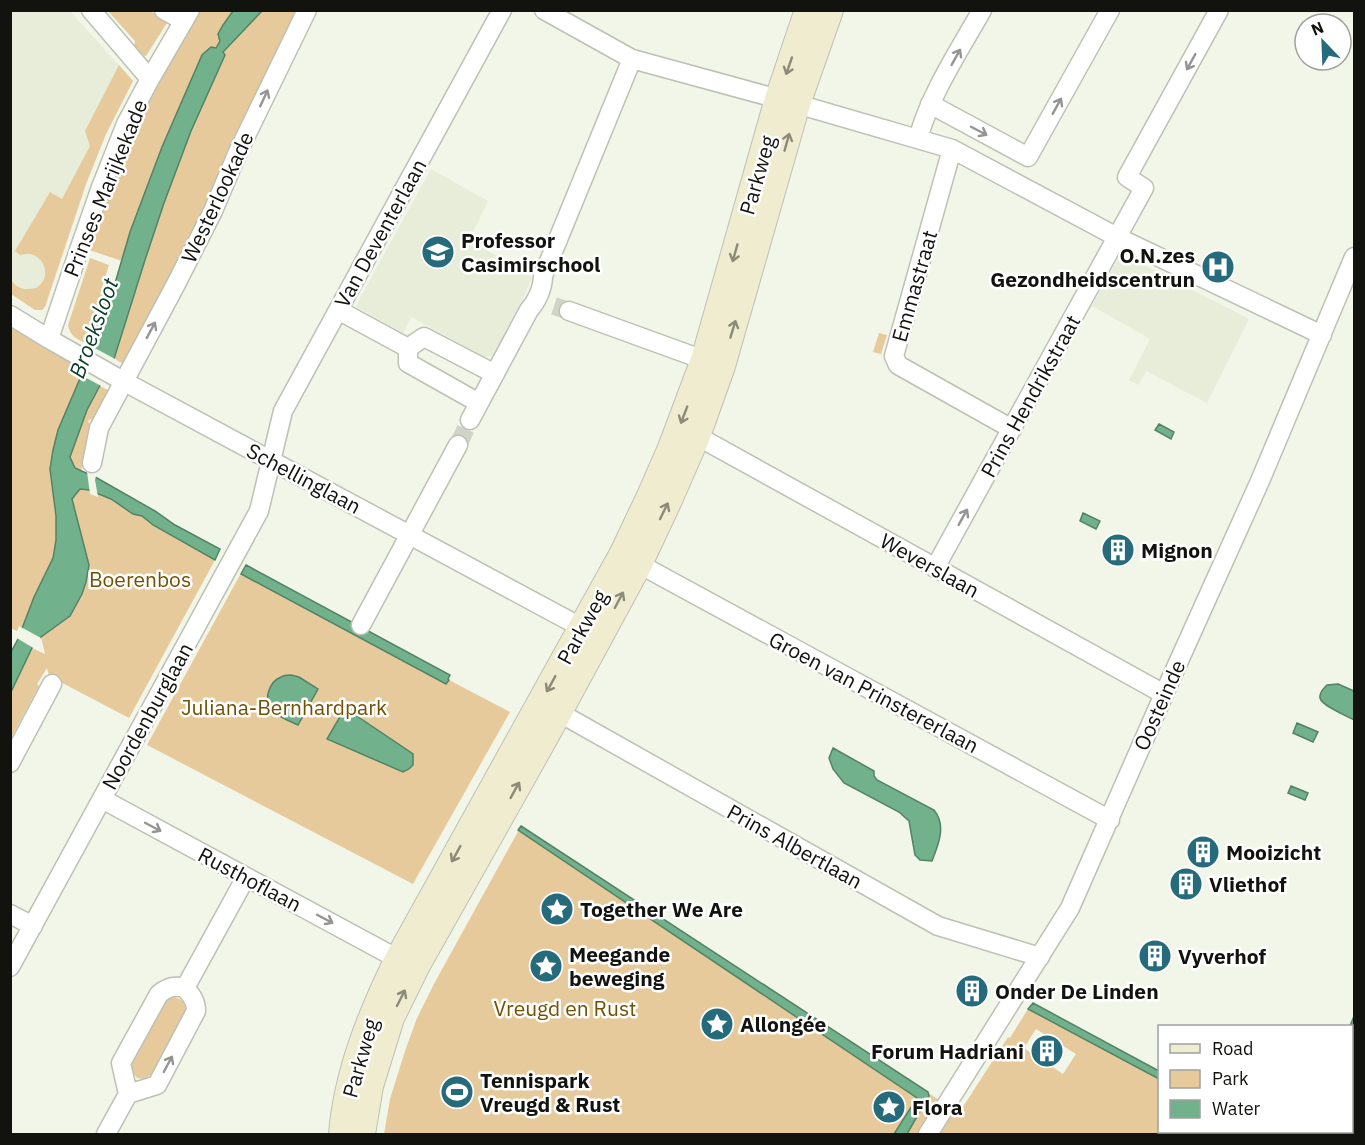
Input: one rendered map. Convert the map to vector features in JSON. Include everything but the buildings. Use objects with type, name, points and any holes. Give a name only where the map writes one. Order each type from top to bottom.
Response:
[{"type":"street","points":[[91,10],[150,79]]},
{"type":"street","points":[[164,10],[187,16]]},
{"type":"street","name":"Westerlookade","points":[[92,463],[99,428],[119,379],[175,286],[307,10]]},
{"type":"street","name":"Van Deventerlaan","points":[[271,460],[283,411],[502,10]]},
{"type":"street","name":"Parkweg","points":[[342,1134],[343,1119],[363,1040],[398,959],[591,632],[639,564],[697,436],[735,324],[808,10]]},
{"type":"street","name":"Parkweg","points":[[362,1134],[370,1086],[391,1018],[416,967],[558,712],[623,553],[671,448],[704,360],[788,102],[830,10]]},
{"type":"street","points":[[918,139],[930,104],[982,10]]},
{"type":"street","points":[[930,104],[1028,157],[1110,10]]},
{"type":"street","name":"Prins Hendrikstraat","points":[[935,568],[1144,188],[1127,177],[1219,10]]},
{"type":"street","points":[[554,13],[632,59],[952,149],[1117,237],[1322,335]]},
{"type":"street","name":"Prinses Marijkekade","points":[[49,339],[101,187],[126,124],[187,16]]},
{"type":"street","points":[[471,420],[537,299],[543,276],[632,59]]},
{"type":"street","name":"Emmastraat","points":[[952,149],[894,356],[898,366],[1011,429]]},
{"type":"street","name":"Oosteinde","points":[[927,1134],[1070,908],[1260,482],[1354,256]]},
{"type":"street","points":[[537,299],[704,360]]},
{"type":"street","points":[[338,310],[408,348]]},
{"type":"street","name":"Schellinglaan","points":[[10,315],[119,379],[591,632]]},
{"type":"street","points":[[408,348],[424,337],[495,374]]},
{"type":"street","points":[[408,348],[408,363],[479,403]]},
{"type":"street","name":"Weverslaan","points":[[697,436],[1164,694]]},
{"type":"street","points":[[361,624],[458,445]]},
{"type":"street","name":"Noordenburglaan","points":[[10,967],[259,511],[271,460]]},
{"type":"street","name":"Groen van Prinstererlaan","points":[[639,564],[1110,819]]},
{"type":"street","points":[[10,763],[52,684]]},
{"type":"street","name":"Prins Albertlaan","points":[[558,712],[938,926],[1040,957]]},
{"type":"street","name":"Rusthoflaan","points":[[102,799],[398,959]]},
{"type":"street","points":[[185,988],[246,877]]},
{"type":"street","points":[[10,914],[33,926]]},
{"type":"street","points":[[106,1134],[128,1094],[121,1063],[159,994],[170,986],[185,988],[196,1004],[196,1011],[157,1084],[128,1094]]},
{"type":"shaded area","points":[[10,11],[70,11],[133,81],[106,134],[86,184],[45,307],[42,310],[35,310],[11,294]]},
{"type":"shaded area","name":"Professor Casimirschool","points":[[431,169],[488,201],[469,241],[511,263],[510,268],[532,277],[493,356],[485,357],[411,317],[403,333],[357,307]]},
{"type":"shaded area","points":[[1121,253],[1249,319],[1207,403],[1146,371],[1138,385],[1129,380],[1150,339],[1092,306]]},
{"type":"green space","points":[[108,11],[148,11],[162,17],[167,23],[146,56],[141,55],[134,47],[135,41]]},
{"type":"green space","points":[[199,11],[233,11],[218,34],[220,41],[216,48],[202,55],[162,147],[130,232],[122,261],[86,249],[126,144],[168,62]]},
{"type":"green space","points":[[262,11],[298,11],[187,242],[123,365],[114,359],[164,203],[191,131],[225,55],[223,52]]},
{"type":"green space","points":[[119,65],[133,81],[106,134],[86,184],[45,307],[42,310],[35,310],[11,294],[11,280],[22,288],[36,288],[45,277],[45,268],[34,255],[20,255],[15,251],[50,192],[62,199],[90,146],[85,131]]},
{"type":"green space","points":[[90,258],[109,265],[100,294],[111,297],[93,348],[74,337],[68,325]]},
{"type":"green space","points":[[11,321],[88,369],[59,450],[65,551],[30,638],[11,628]]},
{"type":"green space","points":[[879,333],[887,335],[881,354],[873,352]]},
{"type":"green space","points":[[100,386],[110,391],[94,421],[90,419],[88,422],[92,425],[81,472],[75,468],[70,457],[87,410]]},
{"type":"green space","name":"Boerenbos","points":[[79,482],[143,515],[215,560],[129,718],[49,676],[47,668],[11,738],[11,692],[32,648],[45,654],[41,637],[68,494]]},
{"type":"green space","name":"Juliana-Bernhardpark","points":[[241,573],[446,684],[449,680],[510,712],[413,884],[147,745]]},
{"type":"green space","name":"Vreugd en Rust","points":[[520,828],[959,1113],[1028,1009],[1158,1078],[1158,1133],[1262,1134],[384,1134],[390,1099],[417,1018]],"holes":[[[1036,1029],[1076,1054],[1063,1074],[1024,1048]]]},
{"type":"green space","points":[[173,997],[182,1001],[186,1011],[151,1075],[145,1079],[137,1078],[132,1072],[132,1063],[165,1001]]},
{"type":"water","points":[[233,11],[262,11],[223,52],[225,55],[191,131],[164,203],[114,359],[87,410],[70,457],[75,468],[97,478],[220,549],[215,560],[153,525],[142,516],[133,514],[111,499],[89,490],[80,489],[72,499],[89,565],[82,594],[70,616],[41,637],[32,648],[11,692],[11,652],[53,558],[56,516],[50,469],[58,430],[93,348],[130,232],[162,147],[202,55],[211,47],[216,48],[220,41],[218,34]]},
{"type":"water","points":[[1159,424],[1174,432],[1171,439],[1155,430]]},
{"type":"water","points":[[1083,513],[1100,521],[1096,529],[1080,521]]},
{"type":"water","points":[[246,565],[450,675],[449,680],[446,684],[241,574]]},
{"type":"water","points":[[283,676],[299,677],[318,689],[298,725],[274,712],[268,701],[273,683]]},
{"type":"water","points":[[1338,684],[1354,691],[1354,720],[1330,707],[1320,698],[1321,692],[1327,685]]},
{"type":"water","points":[[345,708],[413,754],[413,765],[403,772],[327,739]]},
{"type":"water","points":[[1297,723],[1318,732],[1313,742],[1293,733]]},
{"type":"water","points":[[833,748],[874,771],[877,780],[934,810],[941,829],[932,861],[920,860],[915,855],[909,821],[899,812],[844,783],[833,769],[829,758]]},
{"type":"water","points":[[1291,786],[1308,793],[1305,800],[1288,793]]},
{"type":"water","points":[[521,826],[928,1092],[929,1096],[907,1134],[894,1134],[917,1098],[518,830]]},
{"type":"water","points":[[1033,1003],[1158,1070],[1158,1078],[1028,1009]]},
{"type":"water","points":[[1354,1016],[1354,1134],[1306,1134],[1353,1133],[1353,1025],[1350,1025]]},
{"type":"pier","points":[[91,346],[117,360],[103,387],[79,374]]},
{"type":"pier","points":[[87,472],[96,476],[98,497],[90,494]]},
{"type":"pier","points":[[19,626],[41,638],[35,649],[15,637]]},
{"type":"tunnel","points":[[554,306],[569,311]]},
{"type":"tunnel","points":[[458,445],[470,420]]},
{"type":"place","name":"Professor Casimirschool","points":[[438,252]]},
{"type":"place","name":"O.N.zes Gezondheidscentrun","points":[[1218,267]]},
{"type":"place","name":"Mignon","points":[[1118,550]]},
{"type":"place","name":"Mooizicht","points":[[1203,852]]},
{"type":"place","name":"Vliethof","points":[[1186,884]]},
{"type":"place","name":"Together We Are","points":[[557,909]]},
{"type":"place","name":"Vyverhof","points":[[1155,956]]},
{"type":"place","name":"Meegande beweging","points":[[546,966]]},
{"type":"place","name":"Onder De Linden","points":[[972,991]]},
{"type":"place","name":"Allongée","points":[[717,1024]]},
{"type":"place","name":"Forum Hadriani","points":[[1047,1051]]},
{"type":"place","name":"Tennispark Vreugd & Rust","points":[[457,1092]]},
{"type":"place","name":"Flora","points":[[889,1107]]},
{"type":"water label","name":"Broeksloot","points":[[93,328]]}]
